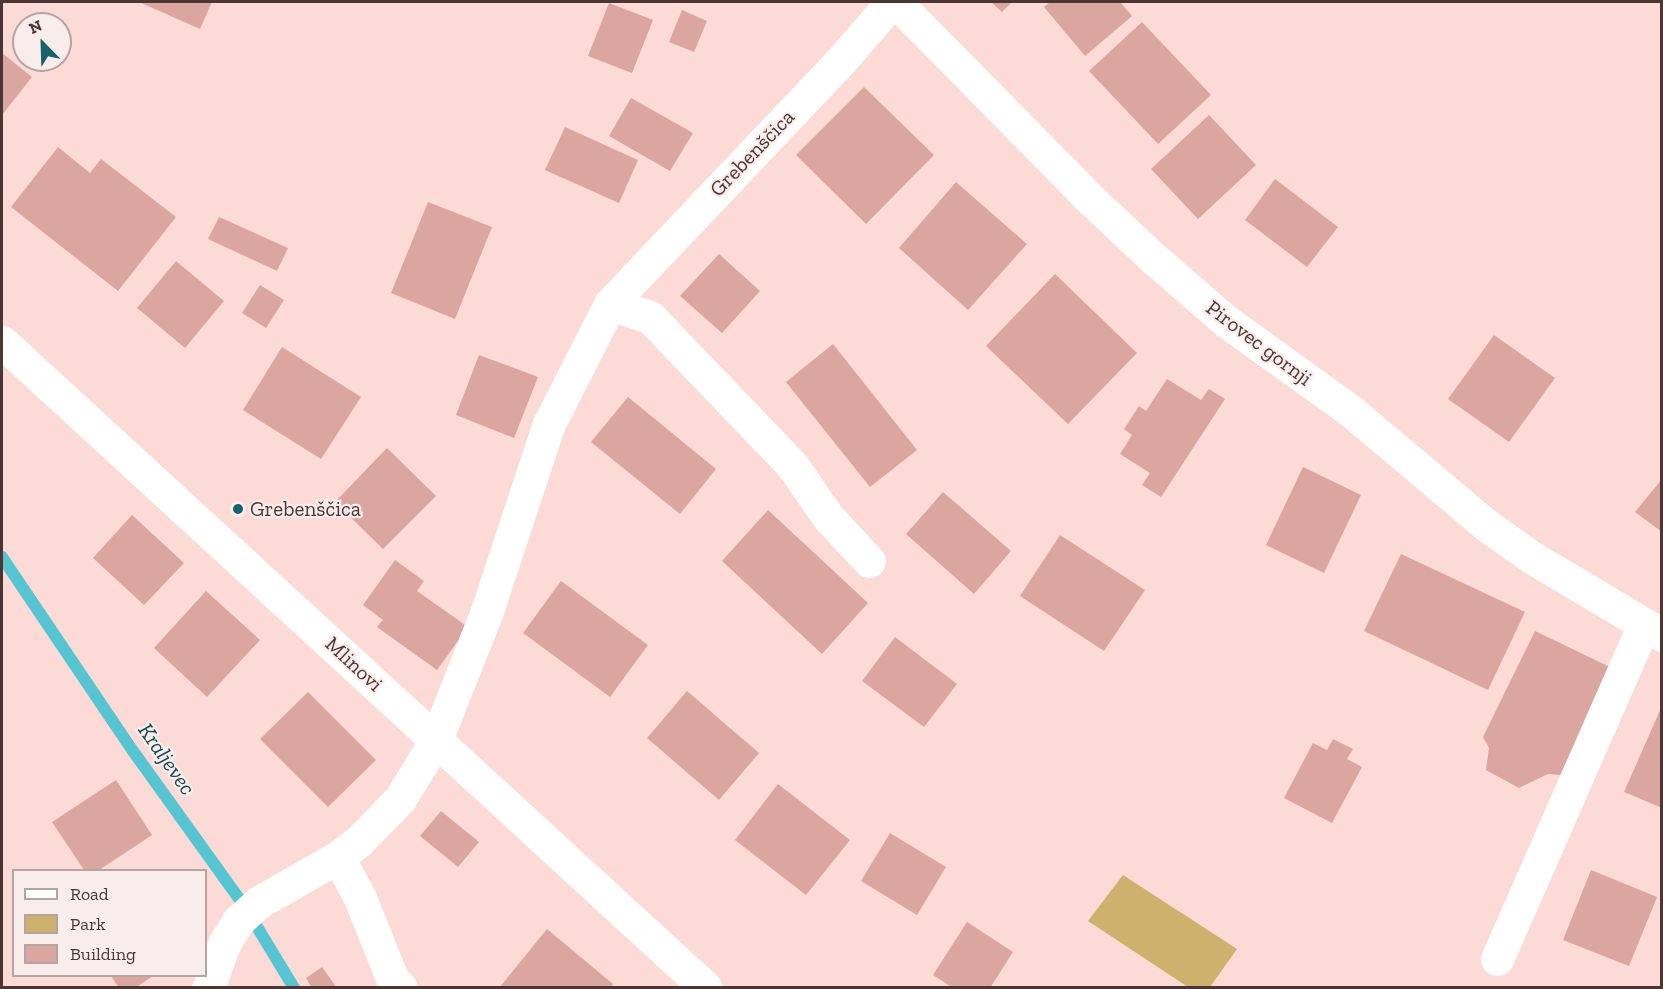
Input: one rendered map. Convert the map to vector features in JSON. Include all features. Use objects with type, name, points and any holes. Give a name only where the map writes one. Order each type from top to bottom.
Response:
[{"type":"street","name":"Grebenščica","points":[[208,987],[225,942],[248,912],[338,857],[359,841],[400,799],[436,740],[486,614],[549,424],[572,373],[610,304],[894,2]]},
{"type":"street","name":"Pirovec gornji","points":[[894,2],[1086,195],[1152,257],[1226,321],[1352,412],[1486,525],[1533,558],[1653,630]]},
{"type":"street","points":[[610,304],[650,317],[792,465],[828,518],[869,561]]},
{"type":"street","name":"Mlinovi","points":[[2,342],[706,987]]},
{"type":"street","points":[[1497,959],[1653,630]]},
{"type":"street","points":[[338,857],[360,898],[392,978],[401,987]]},
{"type":"green space","points":[[1123,875],[1237,949],[1210,987],[1188,987],[1088,921]]},
{"type":"building","points":[[139,2],[212,2],[200,29]]},
{"type":"building","points":[[991,2],[1012,2],[1002,12]]},
{"type":"building","points":[[1050,2],[1120,2],[1132,16],[1085,56],[1044,7]]},
{"type":"building","points":[[609,3],[653,20],[632,73],[588,56]]},
{"type":"building","points":[[682,10],[707,21],[694,52],[669,42]]},
{"type":"building","points":[[1142,22],[1211,95],[1158,144],[1089,71]]},
{"type":"building","points":[[2,53],[12,61],[12,72],[26,72],[32,77],[2,115]]},
{"type":"building","points":[[864,87],[934,155],[866,224],[796,155]]},
{"type":"building","points":[[631,98],[693,133],[670,171],[609,136]]},
{"type":"building","points":[[1209,115],[1256,165],[1198,219],[1151,169]]},
{"type":"building","points":[[565,127],[638,160],[619,203],[545,170]]},
{"type":"building","points":[[58,147],[90,173],[101,159],[176,217],[118,291],[11,207]]},
{"type":"building","points":[[1275,179],[1338,227],[1307,267],[1245,220]]},
{"type":"building","points":[[956,182],[1027,244],[968,310],[899,248]]},
{"type":"building","points":[[428,202],[492,227],[455,319],[391,293]]},
{"type":"building","points":[[219,217],[288,248],[277,271],[208,239]]},
{"type":"building","points":[[719,254],[760,291],[722,333],[680,296]]},
{"type":"building","points":[[176,261],[224,301],[185,348],[137,308]]},
{"type":"building","points":[[1055,274],[1137,353],[1068,424],[986,346]]},
{"type":"building","points":[[260,285],[284,300],[266,328],[242,313]]},
{"type":"building","points":[[1494,335],[1555,378],[1509,442],[1448,399]]},
{"type":"building","points":[[833,344],[917,450],[870,487],[786,382]]},
{"type":"building","points":[[282,347],[361,397],[321,459],[243,410]]},
{"type":"building","points":[[479,355],[538,377],[514,438],[456,415]]},
{"type":"building","points":[[1167,379],[1201,400],[1209,389],[1225,399],[1161,497],[1142,485],[1150,473],[1120,454],[1132,435],[1124,429],[1139,406],[1146,411]]},
{"type":"building","points":[[628,397],[716,469],[680,514],[591,442]]},
{"type":"building","points":[[387,448],[436,496],[383,549],[335,502]]},
{"type":"building","points":[[1303,467],[1361,495],[1324,573],[1266,545]]},
{"type":"building","points":[[1662,479],[1662,532],[1635,512]]},
{"type":"building","points":[[943,492],[1011,551],[974,594],[906,534]]},
{"type":"building","points":[[768,510],[868,603],[822,654],[722,561]]},
{"type":"building","points":[[132,515],[184,563],[144,605],[93,558]]},
{"type":"building","points":[[1060,535],[1145,590],[1104,651],[1020,596]]},
{"type":"building","points":[[1401,554],[1525,612],[1488,690],[1364,631]]},
{"type":"building","points":[[395,560],[424,581],[417,591],[468,627],[437,670],[377,627],[383,620],[363,605]]},
{"type":"building","points":[[561,581],[648,645],[610,697],[523,633]]},
{"type":"building","points":[[206,591],[260,640],[207,697],[154,648]]},
{"type":"building","points":[[1535,631],[1612,668],[1560,775],[1548,774],[1519,788],[1486,770],[1489,748],[1483,737]]},
{"type":"building","points":[[895,637],[957,684],[924,727],[862,681]]},
{"type":"building","points":[[687,691],[759,753],[719,800],[647,738]]},
{"type":"building","points":[[308,692],[376,760],[328,807],[260,739]]},
{"type":"building","points":[[1662,706],[1662,808],[1624,792]]},
{"type":"building","points":[[1333,739],[1353,749],[1347,759],[1362,767],[1332,823],[1284,798],[1313,743],[1327,750]]},
{"type":"building","points":[[116,780],[152,835],[101,869],[83,869],[52,822]]},
{"type":"building","points":[[778,784],[850,840],[806,895],[735,840]]},
{"type":"building","points":[[441,811],[479,842],[458,867],[420,836]]},
{"type":"building","points":[[890,833],[946,867],[917,915],[861,881]]},
{"type":"building","points":[[1591,870],[1657,897],[1629,966],[1563,940]]},
{"type":"building","points":[[967,922],[1013,952],[990,988],[953,988],[933,975]]},
{"type":"building","points":[[547,929],[613,984],[610,988],[499,988]]},
{"type":"building","points":[[322,967],[337,988],[312,988],[306,978]]},
{"type":"building","points":[[112,977],[152,977],[135,988],[119,988]]},
{"type":"waterway","name":"Kraljevec","points":[[2,557],[133,751],[245,907],[294,988]]},
{"type":"place","name":"Grebenščica","points":[[238,509]]}]
